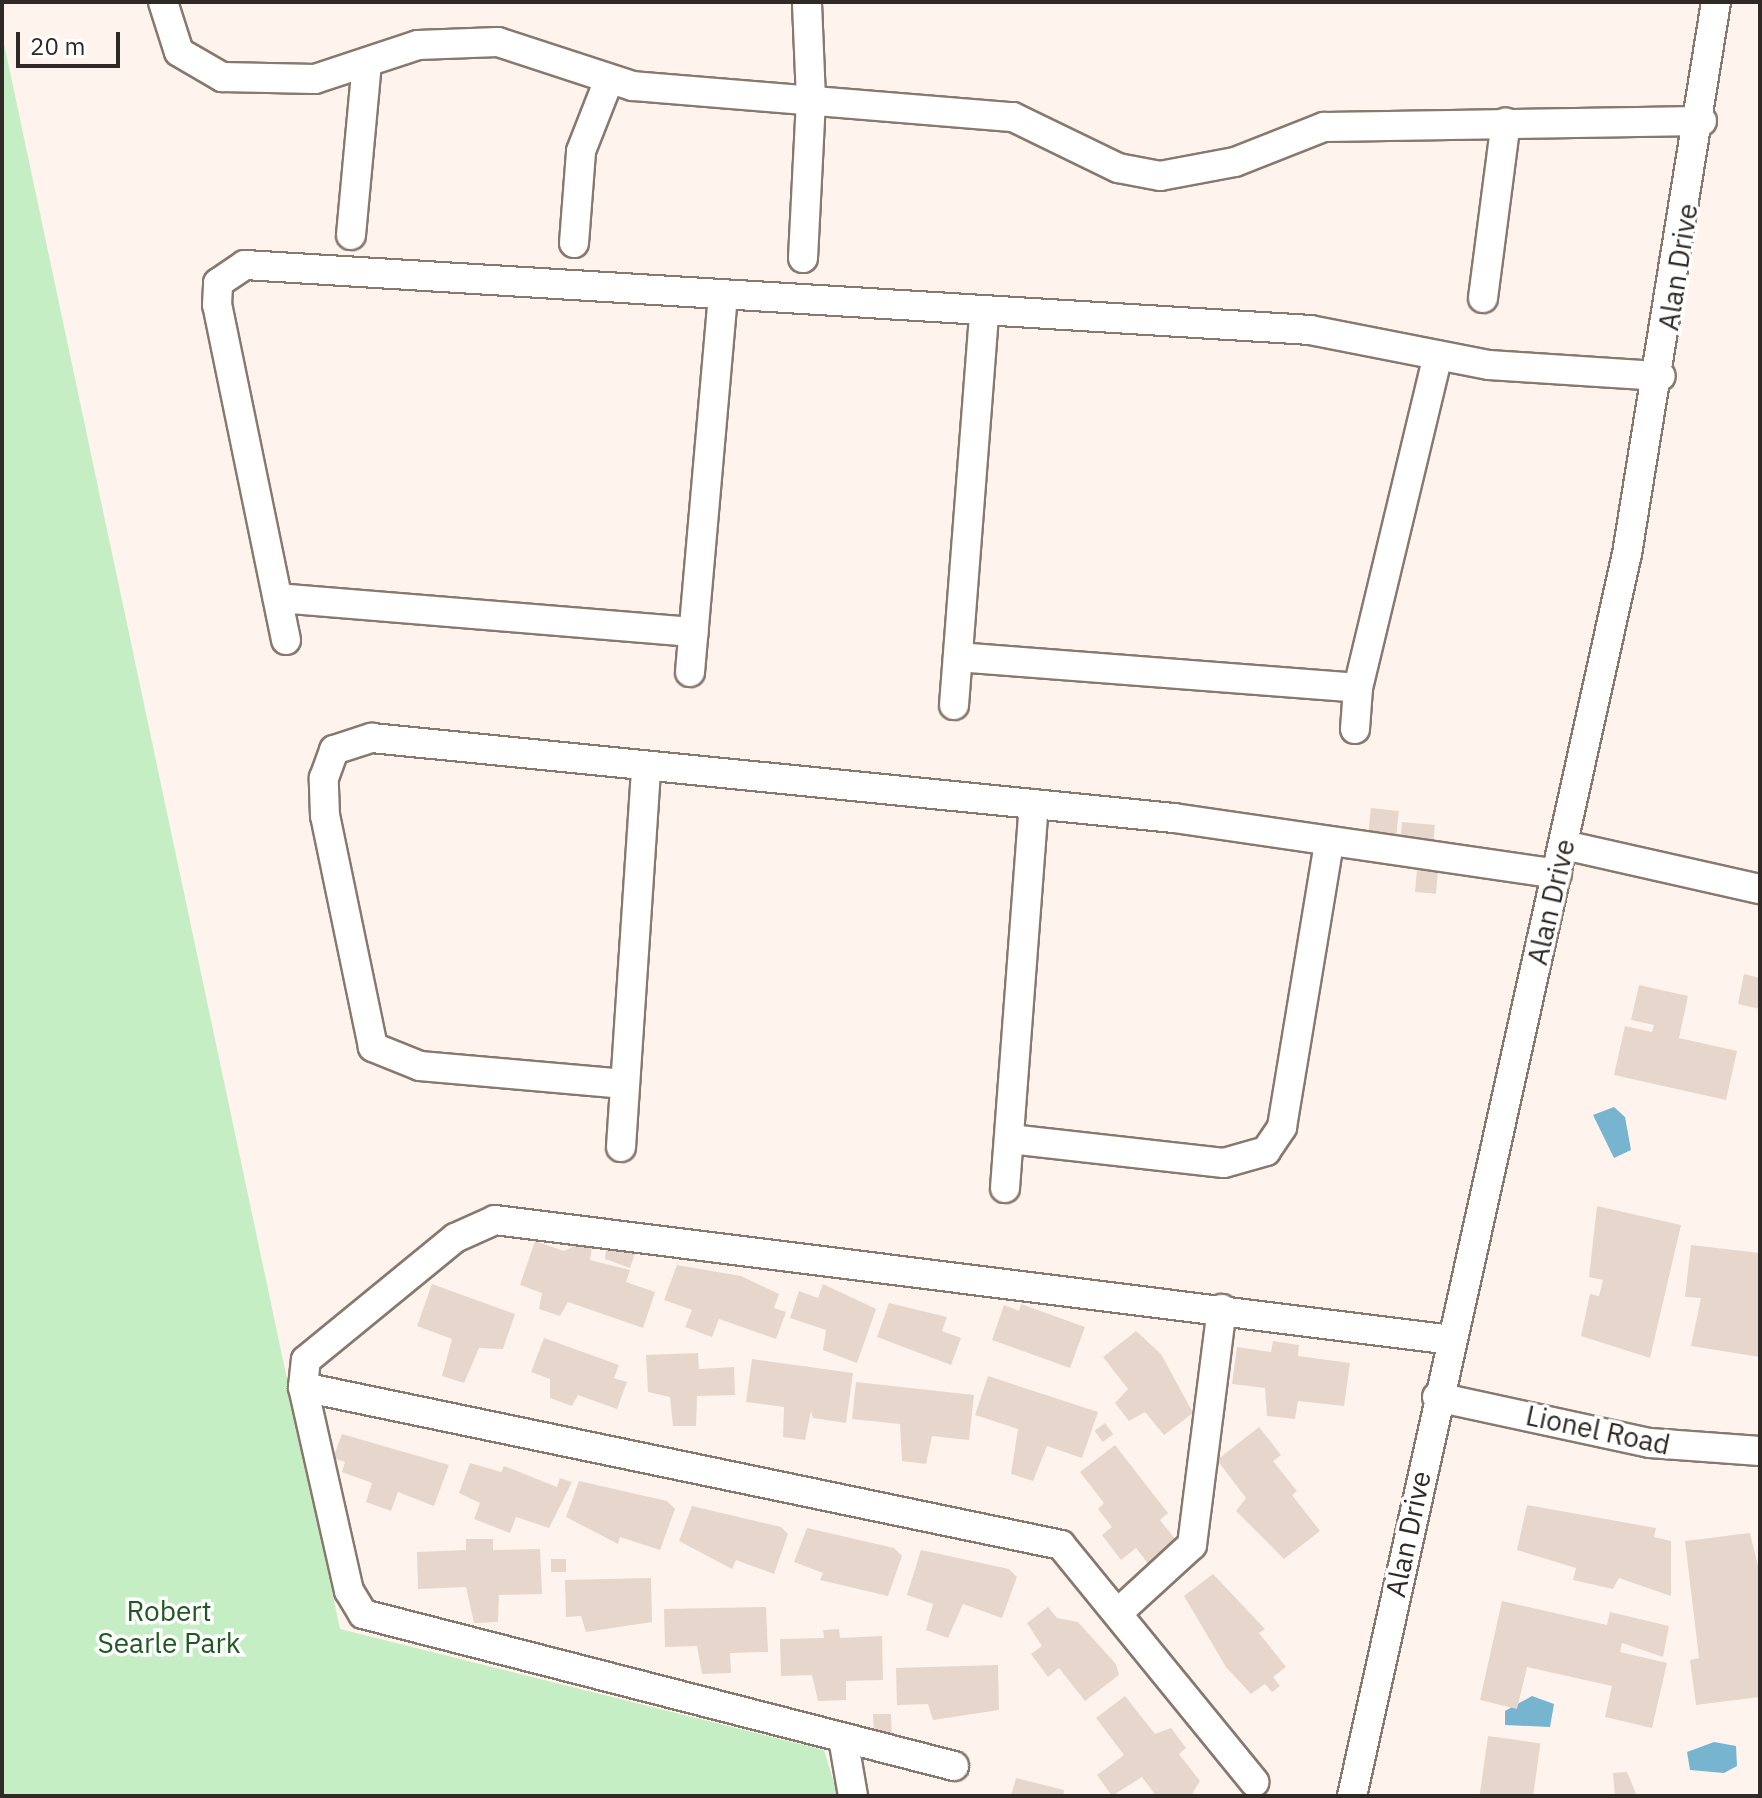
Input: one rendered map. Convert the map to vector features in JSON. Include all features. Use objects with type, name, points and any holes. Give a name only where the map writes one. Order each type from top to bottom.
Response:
[{"type":"street","points":[[163,2],[179,52],[222,77],[315,79],[418,45],[498,42],[608,82],[1013,117],[1118,168],[1160,176],[1204,171],[1324,127],[1702,121]]},
{"type":"street","points":[[803,258],[811,99],[807,2]]},
{"type":"street","name":"Alan Drive","points":[[1352,1796],[1437,1397],[1564,845],[1661,376],[1702,121],[1716,2]]},
{"type":"street","points":[[351,235],[367,63]]},
{"type":"street","points":[[574,243],[581,151],[608,82]]},
{"type":"street","points":[[1483,298],[1506,122]]},
{"type":"street","points":[[286,640],[217,305],[218,283],[235,268],[1310,330],[1438,356],[1661,376]]},
{"type":"street","points":[[690,672],[723,294]]},
{"type":"street","points":[[954,705],[984,311]]},
{"type":"street","points":[[1355,729],[1358,688],[1438,356]]},
{"type":"street","points":[[278,598],[694,632]]},
{"type":"street","points":[[958,657],[1358,688]]},
{"type":"street","points":[[625,1084],[420,1066],[373,1047],[322,793],[334,750],[356,738],[1034,804],[1557,874]]},
{"type":"street","points":[[621,1147],[646,767]]},
{"type":"street","points":[[1005,1188],[1034,804]]},
{"type":"street","points":[[1010,1139],[1224,1163],[1266,1151],[1282,1127],[1329,844]]},
{"type":"street","points":[[1564,845],[1760,889]]},
{"type":"street","points":[[954,1766],[363,1614],[349,1591],[303,1387],[315,1347],[455,1238],[495,1220],[1451,1340]]},
{"type":"street","points":[[1121,1610],[1192,1545],[1222,1309]]},
{"type":"street","points":[[303,1387],[1049,1541],[1074,1556],[1121,1610],[1254,1782]]},
{"type":"street","name":"Lionel Road","points":[[1437,1397],[1650,1443],[1760,1451]]},
{"type":"street","points":[[843,1738],[853,1796]]},
{"type":"green space","name":"Robert Searle Park","points":[[2,34],[340,1629],[824,1750],[838,1796],[2,1796]]},
{"type":"water","points":[[1614,1107],[1625,1117],[1631,1150],[1614,1158],[1593,1115]]},
{"type":"water","points":[[1532,1696],[1554,1704],[1550,1727],[1505,1725],[1505,1711]]},
{"type":"water","points":[[1714,1742],[1736,1746],[1737,1766],[1724,1773],[1690,1770],[1687,1752]]},
{"type":"building","points":[[1371,808],[1399,811],[1396,839],[1368,836]]},
{"type":"building","points":[[1402,822],[1435,825],[1433,845],[1400,842]]},
{"type":"building","points":[[1417,869],[1438,871],[1436,894],[1415,892]]},
{"type":"building","points":[[1744,974],[1760,978],[1760,1009],[1738,1004]]},
{"type":"building","points":[[1639,985],[1688,996],[1679,1038],[1737,1051],[1726,1100],[1614,1075],[1625,1026],[1652,1032],[1654,1025],[1631,1020]]},
{"type":"building","points":[[1597,1206],[1681,1225],[1650,1358],[1581,1336],[1590,1294],[1599,1296],[1603,1280],[1589,1277]]},
{"type":"building","points":[[535,1241],[564,1251],[580,1243],[592,1247],[590,1260],[630,1270],[626,1282],[655,1292],[643,1328],[568,1302],[560,1316],[539,1309],[542,1293],[520,1285]]},
{"type":"building","points":[[607,1241],[638,1245],[630,1268],[605,1259]]},
{"type":"building","points":[[1691,1245],[1760,1253],[1760,1357],[1691,1346],[1701,1298],[1685,1297]]},
{"type":"building","points":[[677,1265],[741,1276],[779,1294],[774,1308],[786,1312],[776,1339],[719,1319],[712,1337],[685,1327],[692,1310],[664,1300]]},
{"type":"building","points":[[432,1284],[515,1314],[503,1349],[479,1348],[464,1383],[442,1376],[452,1339],[417,1326]]},
{"type":"building","points":[[823,1284],[876,1309],[857,1363],[823,1350],[826,1330],[790,1318],[799,1291],[818,1298]]},
{"type":"building","points":[[889,1303],[947,1317],[942,1331],[961,1338],[951,1365],[877,1337]]},
{"type":"building","points":[[1021,1304],[1085,1327],[1070,1368],[992,1340],[1004,1305],[1019,1311]]},
{"type":"building","points":[[1136,1331],[1161,1354],[1193,1413],[1164,1435],[1145,1412],[1129,1421],[1115,1403],[1128,1389],[1103,1357]]},
{"type":"building","points":[[544,1338],[619,1365],[614,1378],[627,1382],[617,1409],[578,1395],[572,1406],[550,1398],[550,1379],[531,1372]]},
{"type":"building","points":[[1273,1341],[1299,1345],[1298,1356],[1350,1363],[1344,1406],[1298,1401],[1295,1419],[1267,1416],[1265,1388],[1232,1384],[1237,1347],[1271,1352]]},
{"type":"building","points":[[698,1353],[699,1369],[734,1367],[735,1395],[697,1396],[696,1426],[673,1426],[670,1397],[648,1392],[646,1355]]},
{"type":"building","points":[[752,1359],[853,1373],[846,1423],[813,1418],[811,1411],[805,1440],[783,1437],[784,1407],[746,1402]]},
{"type":"building","points":[[988,1376],[1098,1412],[1082,1458],[1047,1446],[1033,1481],[1011,1474],[1018,1429],[975,1415]]},
{"type":"building","points":[[856,1382],[974,1395],[969,1440],[932,1436],[926,1464],[902,1461],[900,1424],[852,1419]]},
{"type":"building","points":[[1105,1423],[1113,1434],[1103,1442],[1094,1431]]},
{"type":"building","points":[[1259,1427],[1281,1455],[1273,1461],[1297,1491],[1292,1495],[1320,1531],[1284,1559],[1236,1511],[1246,1498],[1217,1460]]},
{"type":"building","points":[[342,1434],[449,1465],[434,1506],[398,1492],[391,1511],[366,1502],[372,1483],[342,1472],[345,1462],[333,1458]]},
{"type":"building","points":[[1115,1445],[1168,1513],[1160,1520],[1179,1544],[1150,1566],[1136,1548],[1121,1560],[1102,1535],[1112,1527],[1098,1509],[1104,1503],[1080,1472]]},
{"type":"building","points":[[470,1463],[501,1472],[504,1466],[557,1487],[560,1478],[572,1482],[549,1528],[516,1517],[510,1533],[474,1519],[480,1503],[459,1493]]},
{"type":"building","points":[[579,1481],[667,1501],[675,1509],[660,1550],[620,1537],[618,1544],[566,1517]]},
{"type":"building","points":[[1527,1505],[1656,1528],[1654,1537],[1671,1541],[1671,1596],[1619,1578],[1613,1589],[1573,1580],[1576,1568],[1517,1550]]},
{"type":"building","points":[[692,1506],[781,1527],[788,1534],[774,1574],[736,1560],[732,1569],[679,1541]]},
{"type":"building","points":[[807,1528],[894,1548],[902,1556],[888,1596],[820,1580],[823,1573],[794,1562]]},
{"type":"building","points":[[1750,1533],[1760,1574],[1760,1697],[1696,1705],[1690,1660],[1699,1658],[1685,1541]]},
{"type":"building","points":[[466,1539],[493,1539],[493,1550],[540,1549],[542,1594],[499,1595],[498,1622],[474,1623],[466,1587],[418,1589],[417,1552],[466,1550]]},
{"type":"building","points":[[921,1550],[1009,1569],[1017,1577],[1002,1618],[963,1604],[948,1638],[926,1630],[933,1604],[907,1595]]},
{"type":"building","points":[[551,1559],[566,1559],[566,1572],[551,1572]]},
{"type":"building","points":[[1213,1574],[1265,1629],[1259,1633],[1286,1667],[1273,1677],[1280,1686],[1272,1692],[1265,1684],[1251,1694],[1226,1667],[1184,1596]]},
{"type":"building","points":[[651,1578],[652,1622],[586,1632],[581,1616],[566,1617],[565,1580]]},
{"type":"building","points":[[1502,1601],[1607,1625],[1610,1612],[1669,1626],[1663,1657],[1622,1643],[1620,1652],[1667,1663],[1652,1728],[1605,1717],[1612,1686],[1527,1667],[1517,1709],[1480,1700]]},
{"type":"building","points":[[766,1607],[768,1652],[730,1653],[731,1673],[702,1674],[697,1646],[665,1647],[664,1609]]},
{"type":"building","points":[[1048,1607],[1057,1618],[1078,1622],[1116,1664],[1119,1675],[1085,1701],[1059,1668],[1048,1677],[1031,1654],[1042,1646],[1027,1623]]},
{"type":"building","points":[[839,1629],[840,1638],[882,1636],[883,1680],[846,1681],[846,1700],[818,1701],[812,1675],[781,1676],[780,1639],[824,1638],[823,1630]]},
{"type":"building","points":[[998,1665],[999,1710],[933,1720],[928,1704],[897,1705],[896,1668]]},
{"type":"building","points":[[1125,1696],[1155,1734],[1171,1728],[1186,1748],[1179,1754],[1200,1781],[1191,1796],[1156,1796],[1142,1777],[1112,1796],[1097,1775],[1124,1755],[1096,1718]]},
{"type":"building","points":[[873,1714],[891,1714],[892,1741],[874,1737]]},
{"type":"building","points":[[1488,1736],[1540,1743],[1533,1796],[1480,1795]]},
{"type":"building","points":[[1627,1772],[1637,1796],[1615,1796],[1613,1773]]},
{"type":"building","points":[[1016,1778],[1064,1790],[1063,1796],[1011,1796]]}]
